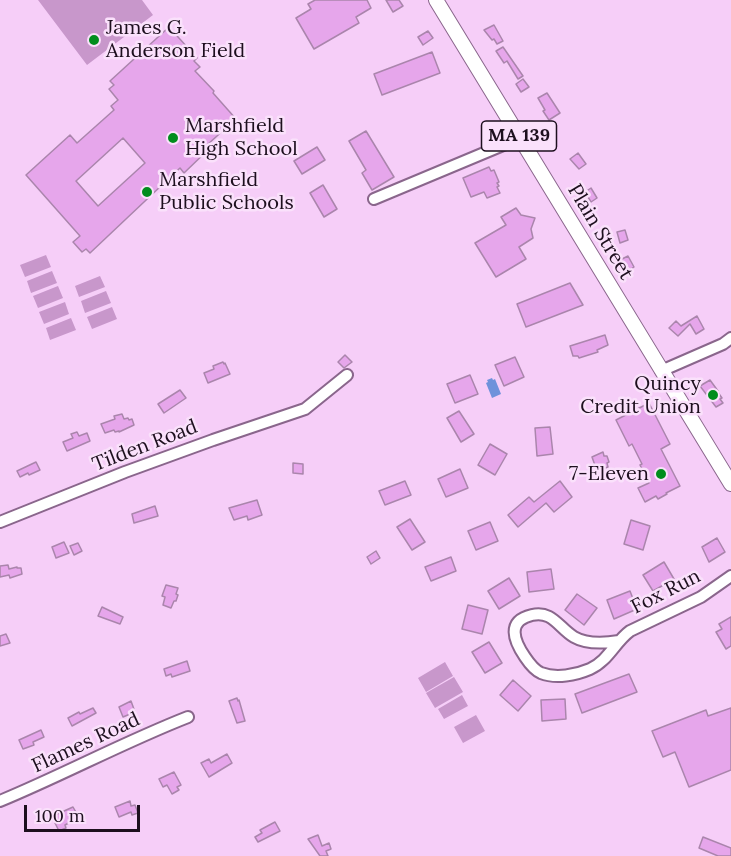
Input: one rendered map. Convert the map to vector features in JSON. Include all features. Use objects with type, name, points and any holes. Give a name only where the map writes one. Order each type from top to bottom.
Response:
[{"type":"main road","name":"Plain Street","points":[[436,0],[731,484]]},
{"type":"street","points":[[374,199],[520,138]]},
{"type":"street","points":[[661,370],[723,344],[731,338]]},
{"type":"street","name":"Tilden Road","points":[[0,522],[125,472],[305,409],[347,375]]},
{"type":"street","name":"Fox Run","points":[[619,641],[588,642],[576,639],[550,616],[542,614],[531,615],[518,621],[514,631],[515,642],[539,672],[548,675],[581,673],[603,661],[619,641],[635,628],[701,597],[731,576]]},
{"type":"street","name":"Flames Road","points":[[0,801],[134,739],[188,717]]},
{"type":"shaded area","name":"James G. Anderson Field","points":[[38,0],[142,0],[153,15],[87,65]]},
{"type":"shaded area","points":[[46,255],[51,267],[25,277],[20,265]]},
{"type":"shaded area","points":[[52,271],[57,283],[31,293],[27,281]]},
{"type":"shaded area","points":[[100,276],[105,287],[79,297],[75,286]]},
{"type":"shaded area","points":[[58,286],[63,298],[38,308],[33,296]]},
{"type":"shaded area","points":[[106,291],[111,303],[85,313],[81,301]]},
{"type":"shaded area","points":[[65,302],[69,314],[44,324],[39,312]]},
{"type":"shaded area","points":[[112,307],[117,319],[92,329],[87,317]]},
{"type":"shaded area","points":[[71,318],[76,330],[50,340],[46,328]]},
{"type":"shaded area","points":[[445,662],[453,676],[426,692],[418,678]]},
{"type":"shaded area","points":[[454,677],[463,692],[435,708],[426,693]]},
{"type":"shaded area","points":[[462,695],[468,706],[444,719],[438,709]]},
{"type":"shaded area","points":[[476,715],[485,731],[463,743],[454,727]]},
{"type":"water","points":[[492,378],[495,379],[501,394],[492,398],[486,383]]},
{"type":"building","points":[[315,0],[367,0],[371,8],[356,17],[359,23],[314,49],[296,18],[311,9],[308,4]]},
{"type":"building","points":[[386,0],[399,0],[403,6],[393,12]]},
{"type":"building","points":[[494,25],[503,41],[497,44],[484,30]]},
{"type":"building","name":"Marshfield High School","points":[[169,27],[197,58],[194,61],[200,67],[195,71],[236,119],[207,145],[210,148],[184,173],[180,168],[90,253],[86,249],[82,252],[73,242],[80,236],[26,175],[70,135],[77,143],[114,110],[111,106],[118,100],[109,89],[114,85],[110,81]],"holes":[[[123,138],[145,163],[98,206],[76,181]]]},
{"type":"building","points":[[428,31],[433,38],[423,45],[418,37]]},
{"type":"building","points":[[503,47],[523,76],[518,79],[507,61],[504,63],[496,51]]},
{"type":"building","points":[[432,52],[440,73],[382,95],[374,74]]},
{"type":"building","points":[[523,79],[529,87],[521,92],[516,84]]},
{"type":"building","points":[[547,93],[560,113],[549,120],[538,98]]},
{"type":"building","points":[[366,131],[394,177],[372,190],[362,173],[366,170],[349,141]]},
{"type":"building","points":[[317,147],[325,160],[302,174],[294,161]]},
{"type":"building","points":[[578,153],[586,164],[579,169],[570,159]]},
{"type":"building","points":[[489,167],[491,171],[494,170],[499,182],[497,187],[500,193],[487,198],[484,192],[471,197],[463,178]]},
{"type":"building","points":[[323,185],[337,209],[324,217],[310,193]]},
{"type":"building","points":[[591,188],[597,198],[591,202],[585,192]]},
{"type":"building","points":[[516,208],[521,215],[535,218],[531,229],[533,238],[519,247],[526,259],[496,277],[475,243],[506,225],[501,217]]},
{"type":"building","points":[[625,230],[628,240],[620,243],[617,232]]},
{"type":"building","points":[[628,256],[634,267],[625,273],[620,260]]},
{"type":"building","points":[[570,283],[583,305],[526,327],[517,304]]},
{"type":"building","points":[[697,316],[704,329],[696,334],[690,324],[678,336],[669,328],[676,321],[681,326]]},
{"type":"building","points":[[605,335],[608,345],[597,350],[598,352],[579,358],[573,356],[570,346]]},
{"type":"building","points":[[345,355],[352,362],[344,368],[338,362]]},
{"type":"building","points":[[515,357],[524,377],[504,386],[495,365]]},
{"type":"building","points":[[223,362],[230,374],[208,383],[204,373]]},
{"type":"building","points":[[470,375],[478,394],[455,403],[447,384]]},
{"type":"building","name":"Quincy Credit Union","points":[[710,380],[722,398],[720,399],[723,403],[716,407],[700,386]]},
{"type":"building","points":[[180,390],[186,398],[164,413],[158,404]]},
{"type":"building","points":[[649,403],[670,444],[661,449],[680,486],[658,499],[656,496],[645,502],[638,488],[649,483],[632,444],[629,446],[616,420]]},
{"type":"building","points":[[459,411],[474,434],[461,442],[447,418]]},
{"type":"building","points":[[122,414],[124,419],[132,419],[134,425],[119,432],[114,430],[105,433],[101,424]]},
{"type":"building","points":[[550,427],[553,454],[537,456],[535,428]]},
{"type":"building","points":[[77,432],[79,436],[87,433],[90,441],[67,451],[63,442],[73,438],[71,434]]},
{"type":"building","points":[[490,444],[507,454],[495,475],[478,465]]},
{"type":"building","points":[[603,452],[609,462],[608,467],[597,471],[592,457]]},
{"type":"building","points":[[36,462],[40,470],[20,477],[17,471]]},
{"type":"building","points":[[293,463],[303,464],[303,474],[293,473]]},
{"type":"building","points":[[460,469],[468,488],[446,497],[438,479]]},
{"type":"building","points":[[405,481],[411,495],[385,505],[379,491]]},
{"type":"building","points":[[560,481],[572,497],[554,512],[546,503],[518,527],[508,515],[529,497],[534,502]]},
{"type":"building","points":[[257,500],[262,515],[248,520],[247,516],[234,520],[229,508]]},
{"type":"building","points":[[155,506],[158,516],[134,523],[132,514]]},
{"type":"building","points":[[410,519],[425,542],[412,550],[397,527]]},
{"type":"building","points":[[631,520],[650,526],[643,550],[624,544]]},
{"type":"building","points":[[490,522],[498,541],[476,550],[468,531]]},
{"type":"building","points":[[717,538],[725,552],[709,562],[702,547]]},
{"type":"building","points":[[64,542],[69,553],[56,558],[52,547]]},
{"type":"building","points":[[78,543],[82,551],[74,555],[70,546]]},
{"type":"building","points":[[376,551],[380,558],[371,564],[367,557]]},
{"type":"building","points":[[451,557],[456,571],[431,581],[425,567]]},
{"type":"building","points":[[664,562],[674,579],[653,591],[643,575]]},
{"type":"building","points":[[8,565],[9,569],[21,568],[22,574],[10,578],[9,575],[0,577],[0,566]]},
{"type":"building","points":[[551,569],[554,589],[529,592],[527,572]]},
{"type":"building","points":[[509,578],[520,596],[499,609],[488,591]]},
{"type":"building","points":[[166,585],[178,588],[176,601],[171,608],[163,605],[165,597],[162,596]]},
{"type":"building","points":[[630,591],[637,609],[614,619],[607,600]]},
{"type":"building","points":[[577,594],[597,608],[584,625],[565,610]]},
{"type":"building","points":[[468,605],[488,610],[482,634],[462,629]]},
{"type":"building","points":[[102,607],[123,617],[120,624],[98,616]]},
{"type":"building","points":[[731,617],[731,646],[726,649],[716,632],[722,629],[719,624]]},
{"type":"building","points":[[6,634],[10,643],[0,646],[0,636]]},
{"type":"building","points":[[489,642],[502,663],[485,673],[472,652]]},
{"type":"building","points":[[187,661],[190,671],[172,677],[171,674],[166,676],[164,669]]},
{"type":"building","points":[[629,674],[637,692],[582,713],[575,694]]},
{"type":"building","points":[[513,680],[531,696],[518,711],[500,695]]},
{"type":"building","points":[[237,698],[245,721],[237,723],[229,701]]},
{"type":"building","points":[[565,699],[566,719],[542,721],[541,700]]},
{"type":"building","points":[[131,701],[135,712],[123,717],[119,707]]},
{"type":"building","points":[[93,708],[96,713],[72,726],[68,718]]},
{"type":"building","points":[[731,708],[731,770],[689,787],[675,752],[663,757],[652,731],[706,710],[708,716]]},
{"type":"building","points":[[41,730],[44,737],[33,742],[34,745],[23,749],[19,740]]},
{"type":"building","points":[[227,754],[232,763],[209,777],[201,763],[209,759],[211,763]]},
{"type":"building","points":[[174,772],[181,785],[177,787],[179,790],[172,794],[167,785],[163,787],[159,779]]},
{"type":"building","points":[[130,801],[131,806],[135,805],[138,813],[132,815],[131,812],[119,817],[115,807]]},
{"type":"building","points":[[73,807],[77,814],[72,816],[74,820],[59,831],[55,823],[58,821],[55,815]]},
{"type":"building","points":[[275,822],[280,831],[258,842],[255,837],[262,833],[260,830]]},
{"type":"building","points":[[318,835],[322,846],[329,843],[331,849],[326,851],[328,856],[320,856],[308,839]]},
{"type":"building","points":[[703,837],[731,848],[731,856],[718,856],[699,848]]},
{"type":"place","name":"James G. Anderson Field","points":[[94,40]]},
{"type":"place","name":"Marshfield High School","points":[[173,138]]},
{"type":"place","name":"Marshfield Public Schools","points":[[147,192]]},
{"type":"place","name":"Quincy Credit Union","points":[[713,395]]},
{"type":"place","name":"7-Eleven","points":[[661,474]]}]
